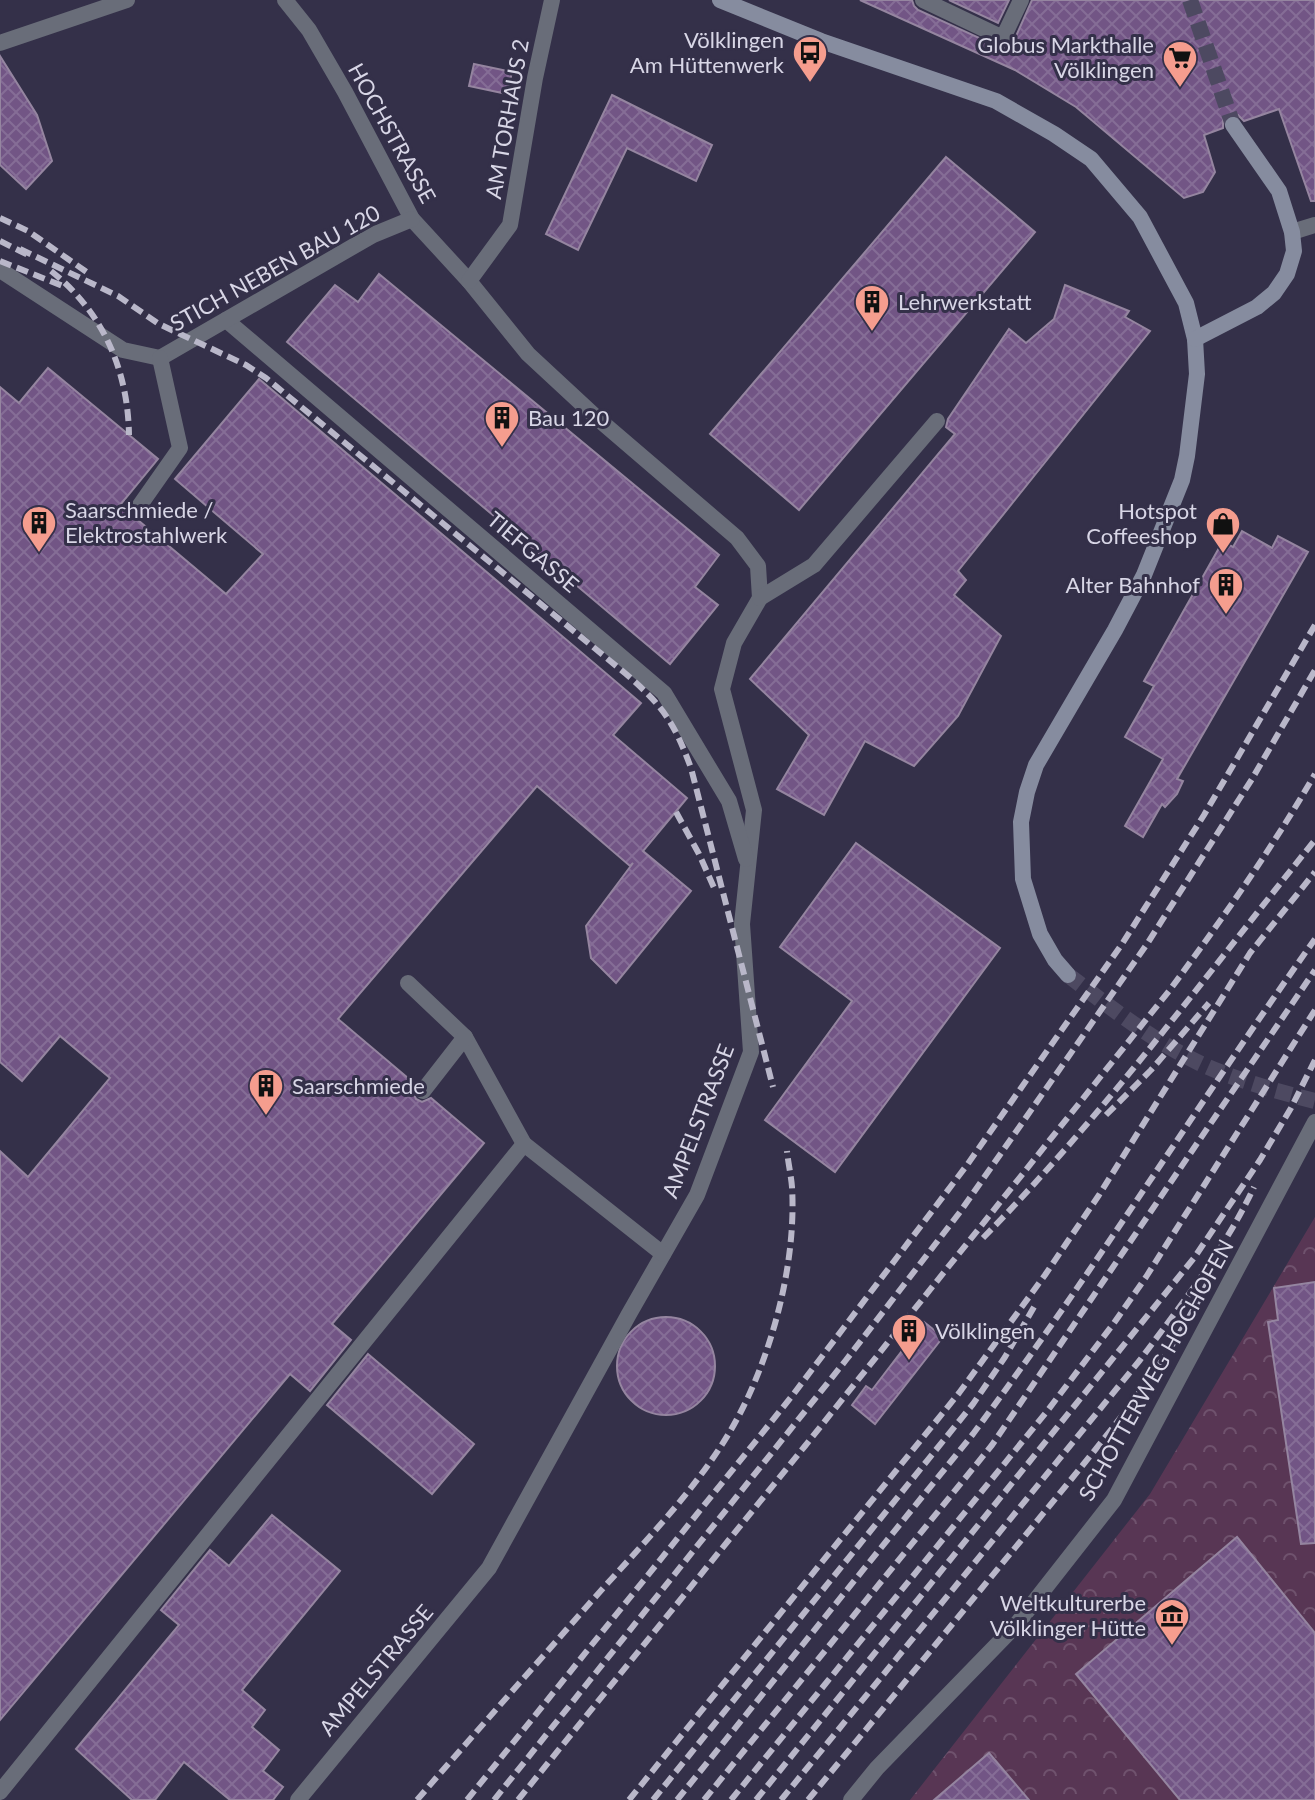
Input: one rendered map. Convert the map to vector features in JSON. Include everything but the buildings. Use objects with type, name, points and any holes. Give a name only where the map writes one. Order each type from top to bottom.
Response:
[{"type":"main road","points":[[720,0],[821,41],[996,101],[1054,134],[1091,159],[1140,217],[1186,303],[1195,339],[1196,387],[1182,480],[1144,575],[1036,765],[1021,822],[1023,879],[1029,904],[1040,934],[1068,975]]},
{"type":"main road","points":[[1195,339],[1257,307],[1274,293],[1287,274],[1294,251],[1292,232],[1279,191],[1233,125]]},
{"type":"lane","points":[[0,43],[127,0]]},
{"type":"lane","name":"HOCHSTRASSE","points":[[285,0],[317,43],[412,219],[469,281]]},
{"type":"lane","name":"AM TORHAUS 2","points":[[469,281],[510,225],[552,0]]},
{"type":"lane","points":[[923,0],[1003,38],[1021,0]]},
{"type":"lane","name":"STICH NEBEN BAU 120","points":[[160,358],[373,235],[412,219]]},
{"type":"lane","points":[[1292,232],[1315,225]]},
{"type":"lane","points":[[0,270],[123,350],[160,358],[180,448],[140,505]]},
{"type":"lane","points":[[469,281],[528,354],[597,418],[737,538],[758,566],[760,598],[814,565],[937,421]]},
{"type":"lane","name":"TIEFGASSE","points":[[226,320],[664,693],[729,801],[749,867]]},
{"type":"lane","name":"AMPELSTRASSE","points":[[298,1800],[489,1568],[697,1195],[751,1052],[742,924],[754,810],[722,689],[734,643],[760,598]]},
{"type":"lane","points":[[408,983],[465,1037],[524,1144],[663,1254]]},
{"type":"lane","points":[[423,1091],[465,1037]]},
{"type":"lane","name":"SCHOTTERWEG HOCHOFEN","points":[[851,1800],[877,1768],[1016,1625],[1114,1500],[1315,1122]]},
{"type":"lane","points":[[0,1792],[524,1144]]},
{"type":"green space","name":"Weltkulturerbe Völklinger Hütte","points":[[1315,1217],[1315,1800],[910,1800],[1150,1494]]},
{"type":"tunnel","points":[[1190,0],[1233,125]]},
{"type":"tunnel","points":[[1068,975],[1179,1053],[1220,1072],[1315,1101]]},
{"type":"railway","points":[[0,218],[28,231],[88,273]]},
{"type":"railway","points":[[0,241],[28,255]]},
{"type":"railway","points":[[20,249],[118,296],[159,324],[246,365],[266,378],[626,674],[658,706],[673,726],[691,768],[773,1087]]},
{"type":"railway","points":[[0,261],[63,286]]},
{"type":"railway","points":[[51,271],[85,305],[109,344],[124,388],[129,435]]},
{"type":"railway","points":[[467,1800],[792,1396],[967,1165],[1122,944],[1204,815],[1315,625]]},
{"type":"railway","points":[[494,1800],[846,1360],[960,1212],[1147,944],[1252,779],[1315,670]]},
{"type":"railway","points":[[518,1800],[1169,991],[1245,885],[1315,774]]},
{"type":"railway","points":[[676,812],[715,890]]},
{"type":"railway","points":[[983,1238],[1113,1093],[1315,840]]},
{"type":"railway","points":[[629,1800],[959,1393],[1099,1195],[1250,953],[1315,872]]},
{"type":"railway","points":[[677,1800],[973,1434],[1061,1312],[1315,939]]},
{"type":"railway","points":[[704,1800],[992,1445],[1315,970]]},
{"type":"railway","points":[[1106,1115],[1151,1070],[1209,1003]]},
{"type":"railway","points":[[731,1800],[1048,1410],[1114,1323],[1315,1010]]},
{"type":"railway","points":[[756,1800],[1194,1258],[1260,1160],[1315,1060]]},
{"type":"railway","points":[[417,1800],[675,1508],[707,1467],[737,1418],[765,1355],[784,1287],[792,1219],[787,1151]]},
{"type":"railway","points":[[781,1800],[1140,1360],[1216,1254],[1254,1187]]},
{"type":"railway","points":[[808,1800],[1129,1407],[1172,1344],[1210,1278]]},
{"type":"railway","points":[[653,1800],[973,1404],[1034,1307]]},
{"type":"place","name":"Völklingen Am Hüttenwerk","points":[[810,84]]},
{"type":"place","name":"Globus Markthalle Völklingen","points":[[1180,89]]},
{"type":"place","name":"Lehrwerkstatt","points":[[872,333]]},
{"type":"place","name":"Bau 120","points":[[502,449]]},
{"type":"place","name":"Saarschmiede / Elektrostahlwerk","points":[[39,554]]},
{"type":"place","name":"Hotspot Coffeeshop","points":[[1223,555]]},
{"type":"place","name":"Alter Bahnhof","points":[[1226,616]]},
{"type":"place","name":"Saarschmiede","points":[[266,1117]]},
{"type":"place","name":"Völklingen","points":[[909,1362]]},
{"type":"place","name":"Weltkulturerbe Völklinger Hütte","points":[[1172,1647]]}]
